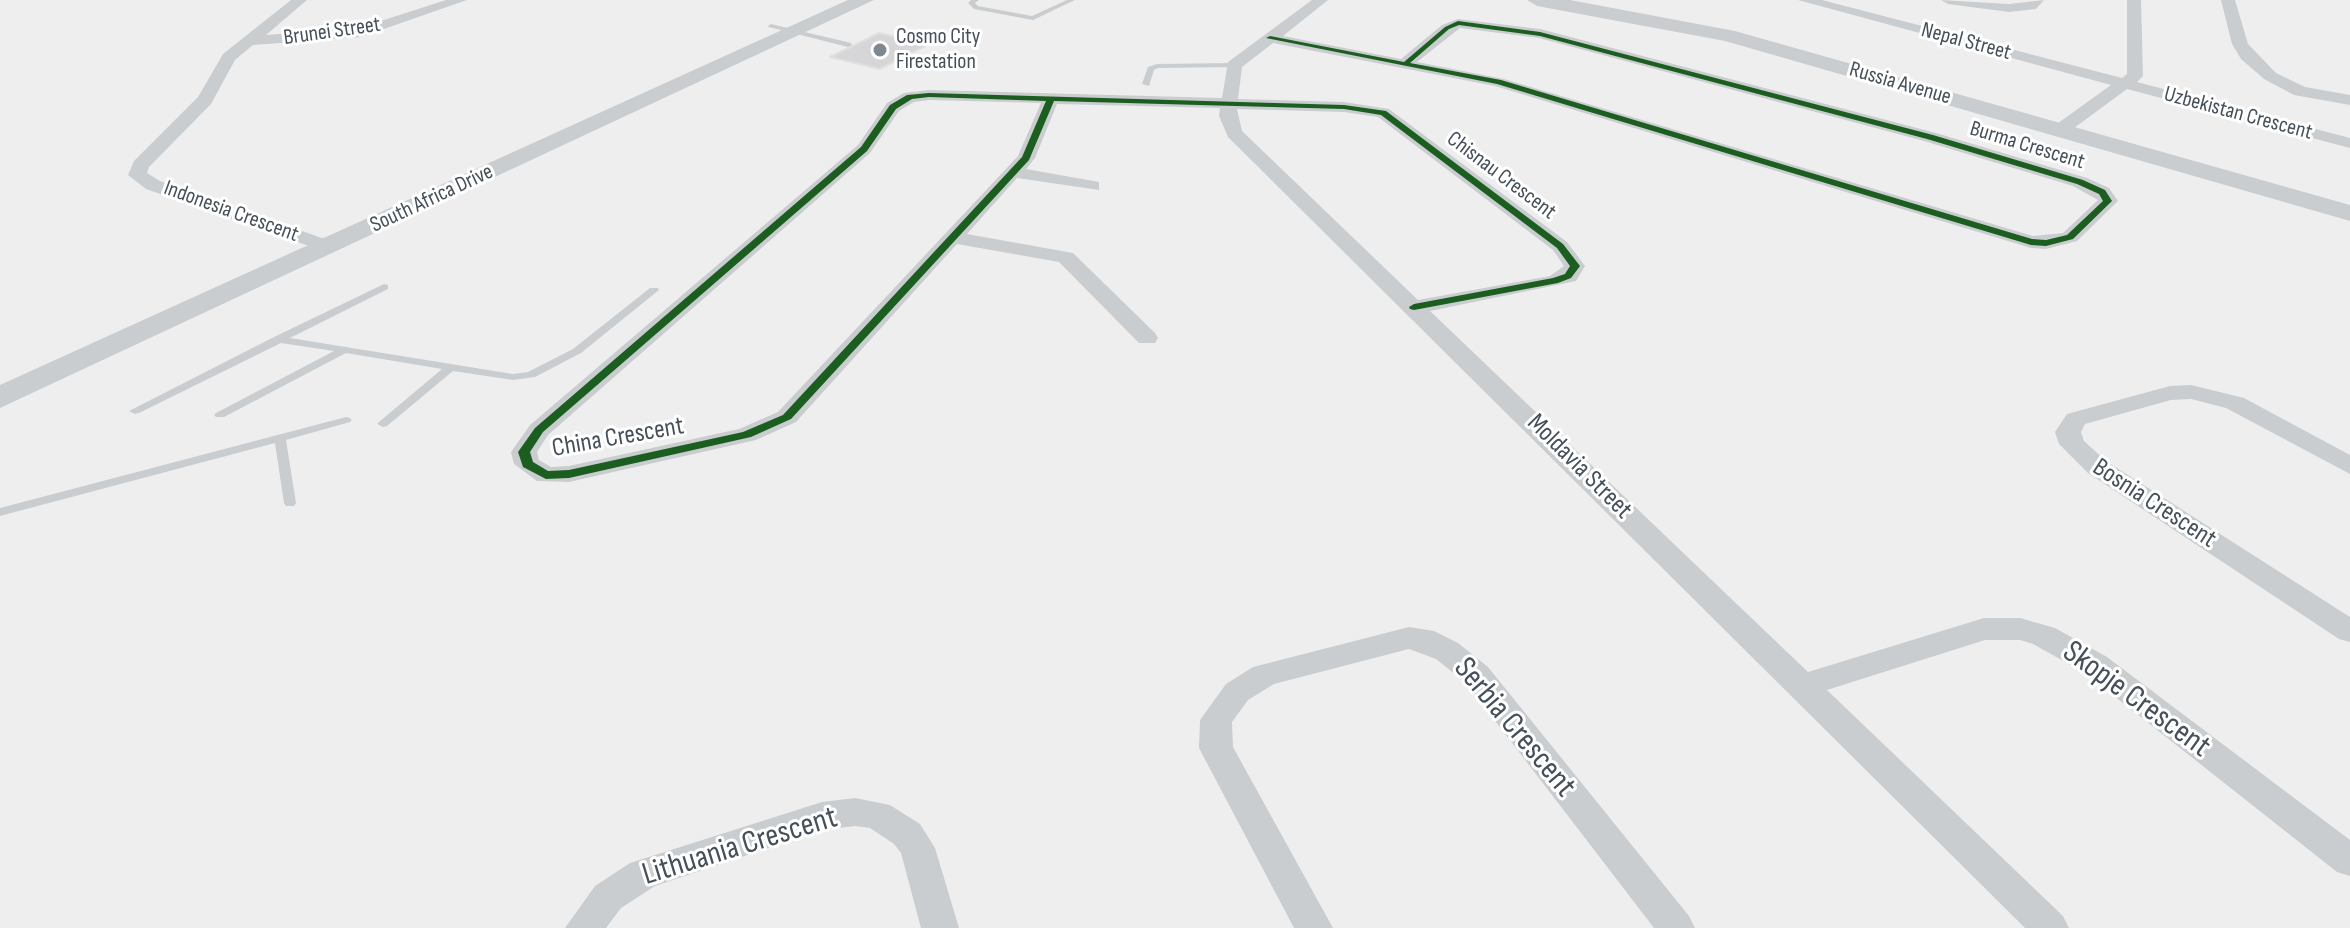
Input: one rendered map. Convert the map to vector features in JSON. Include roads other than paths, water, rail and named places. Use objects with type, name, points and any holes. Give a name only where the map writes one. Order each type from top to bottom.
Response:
[{"type":"street","name":"Indonesia Crescent","points":[[300,0],[229,57],[201,105],[141,165],[137,175],[153,185],[329,247]]},
{"type":"street","name":"Brunei Street","points":[[247,41],[354,33],[460,0]]},
{"type":"street","name":"South Africa Drive","points":[[0,398],[329,247],[783,29],[830,0]]},
{"type":"street","name":"South Africa Drive","points":[[0,371],[298,236],[783,29],[864,0]]},
{"type":"street","points":[[1234,65],[1321,0]]},
{"type":"street","name":"Russia Avenue","points":[[1537,0],[1712,31],[2350,213]]},
{"type":"street","name":"Nepal Street","points":[[1805,0],[2127,85]]},
{"type":"street","points":[[1879,20],[1887,0]]},
{"type":"street","points":[[1948,0],[2009,8],[2031,6],[2037,0]]},
{"type":"street","points":[[2060,130],[2127,85],[2137,70],[2134,0]]},
{"type":"street","points":[[2228,0],[2240,44],[2247,56],[2270,76],[2300,91],[2350,100]]},
{"type":"street","name":"Burma Crescent","points":[[1270,38],[1407,62],[1527,90],[1764,159],[2021,240],[2046,243],[2070,237],[2108,201],[2102,192],[2080,182],[1930,137],[1540,34],[1458,23],[1447,28],[1407,62]]},
{"type":"street","name":"Moldavia Street","points":[[1234,65],[1229,122],[1234,133],[2050,928]]},
{"type":"street","name":"Uzbekistan Crescent","points":[[2127,85],[2350,143]]},
{"type":"street","name":"China Crescent","points":[[1051,99],[1030,153],[801,407],[775,425],[747,435],[569,474],[537,472],[524,459],[528,444],[539,430],[864,149],[897,103],[929,95],[1230,103]]},
{"type":"street","name":"Chisnau Crescent","points":[[1230,103],[1353,107],[1383,113],[1560,246],[1575,266],[1574,272],[1555,281],[1414,307]]},
{"type":"street","points":[[1013,172],[1092,186]]},
{"type":"street","points":[[955,238],[1066,257],[1075,262],[1147,338]]},
{"type":"street","name":"Bosnia Crescent","points":[[2350,466],[2235,403],[2191,392],[2170,393],[2088,415],[2076,419],[2068,432],[2072,444],[2097,467],[2350,631]]},
{"type":"street","name":"Skopje Crescent","points":[[1802,686],[1984,629],[2020,629],[2044,636],[2096,665],[2350,861]]},
{"type":"street","name":"Serbia Crescent","points":[[1314,928],[1216,748],[1216,720],[1237,692],[1264,675],[1409,638],[1423,639],[1447,651],[1477,675],[1676,928]]},
{"type":"street","name":"Lithuania Crescent","points":[[584,928],[608,897],[643,874],[822,816],[855,812],[878,815],[912,841],[940,928]]},
{"type":"lane","points":[[976,0],[971,6],[1021,18],[1043,16],[1072,0]]},
{"type":"lane","points":[[1049,0],[1061,6]]},
{"type":"lane","points":[[783,29],[848,45]]},
{"type":"lane","points":[[1146,84],[1151,69],[1157,66],[1234,65]]},
{"type":"lane","points":[[135,411],[384,287]]},
{"type":"lane","points":[[278,339],[513,377],[531,375],[577,351],[654,290]]},
{"type":"lane","points":[[220,415],[344,350]]},
{"type":"lane","points":[[383,424],[450,368]]},
{"type":"lane","points":[[0,512],[346,420]]},
{"type":"lane","points":[[280,437],[290,503]]},
{"type":"place","name":"Cosmo City Firestation","points":[[880,50]]}]
